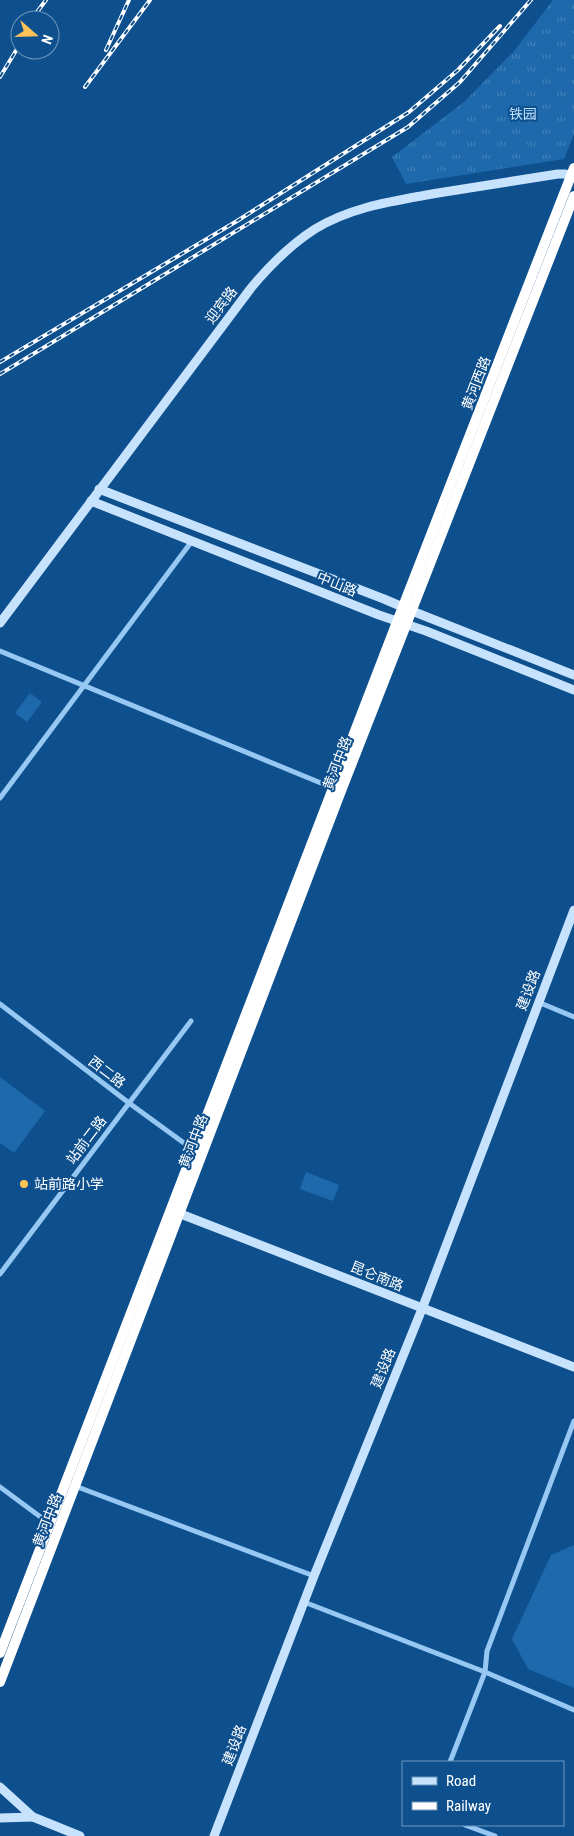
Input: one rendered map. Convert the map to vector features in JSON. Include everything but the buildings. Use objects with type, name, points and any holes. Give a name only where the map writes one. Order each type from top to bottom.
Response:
[{"type":"highway","name":"黄河西路","points":[[565,219],[573,173]]},
{"type":"highway","name":"黄河西路","points":[[408,609],[574,196]]},
{"type":"highway","name":"黄河中路","points":[[0,1653],[175,1212],[408,609]]},
{"type":"highway","name":"黄河中路","points":[[0,1682],[75,1486],[175,1212]]},
{"type":"main road","name":"迎宾路","points":[[0,623],[256,282],[280,256],[317,228],[355,210],[375,204],[573,173]]},
{"type":"main road","name":"中山路","points":[[100,488],[574,675]]},
{"type":"main road","name":"中山路","points":[[91,501],[401,624],[426,631],[574,690]]},
{"type":"main road","name":"建设路","points":[[214,1836],[314,1576],[422,1309],[574,910]]},
{"type":"main road","name":"昆仑南路","points":[[175,1212],[574,1367]]},
{"type":"main road","points":[[0,1787],[33,1817],[80,1836]]},
{"type":"main road","points":[[0,1818],[33,1817]]},
{"type":"street","points":[[0,798],[192,541]]},
{"type":"street","points":[[0,651],[337,790]]},
{"type":"street","points":[[538,1002],[574,1016]]},
{"type":"street","name":"西二路","points":[[0,1004],[129,1103],[198,1152]]},
{"type":"street","name":"站前二路","points":[[0,1274],[191,1021]]},
{"type":"street","points":[[450,1761],[485,1672],[487,1651],[574,1421]]},
{"type":"street","points":[[75,1486],[314,1576]]},
{"type":"street","points":[[0,1487],[50,1524]]},
{"type":"street","points":[[304,1602],[485,1672],[574,1710]]},
{"type":"street","points":[[468,1826],[495,1836]]},
{"type":"green space","name":"铁园","points":[[553,0],[574,0],[574,134],[564,159],[406,184],[392,157],[464,102],[514,51]]},
{"type":"green space","points":[[30,693],[42,702],[27,722],[15,713]]},
{"type":"green space","points":[[0,1077],[45,1111],[14,1153],[0,1143]]},
{"type":"green space","points":[[306,1172],[339,1185],[333,1201],[300,1189]]},
{"type":"green space","points":[[574,1545],[574,1688],[528,1669],[512,1639],[551,1555]]},
{"type":"railway","points":[[38,10],[46,0]]},
{"type":"railway","points":[[106,50],[129,0]]},
{"type":"railway","points":[[85,87],[150,0]]},
{"type":"railway","points":[[0,374],[408,127],[460,82],[531,0]]},
{"type":"railway","points":[[0,362],[237,221],[409,112],[458,70],[500,26]]},
{"type":"railway","points":[[0,77],[10,60]]},
{"type":"place","name":"站前路小学","points":[[24,1184]]}]
